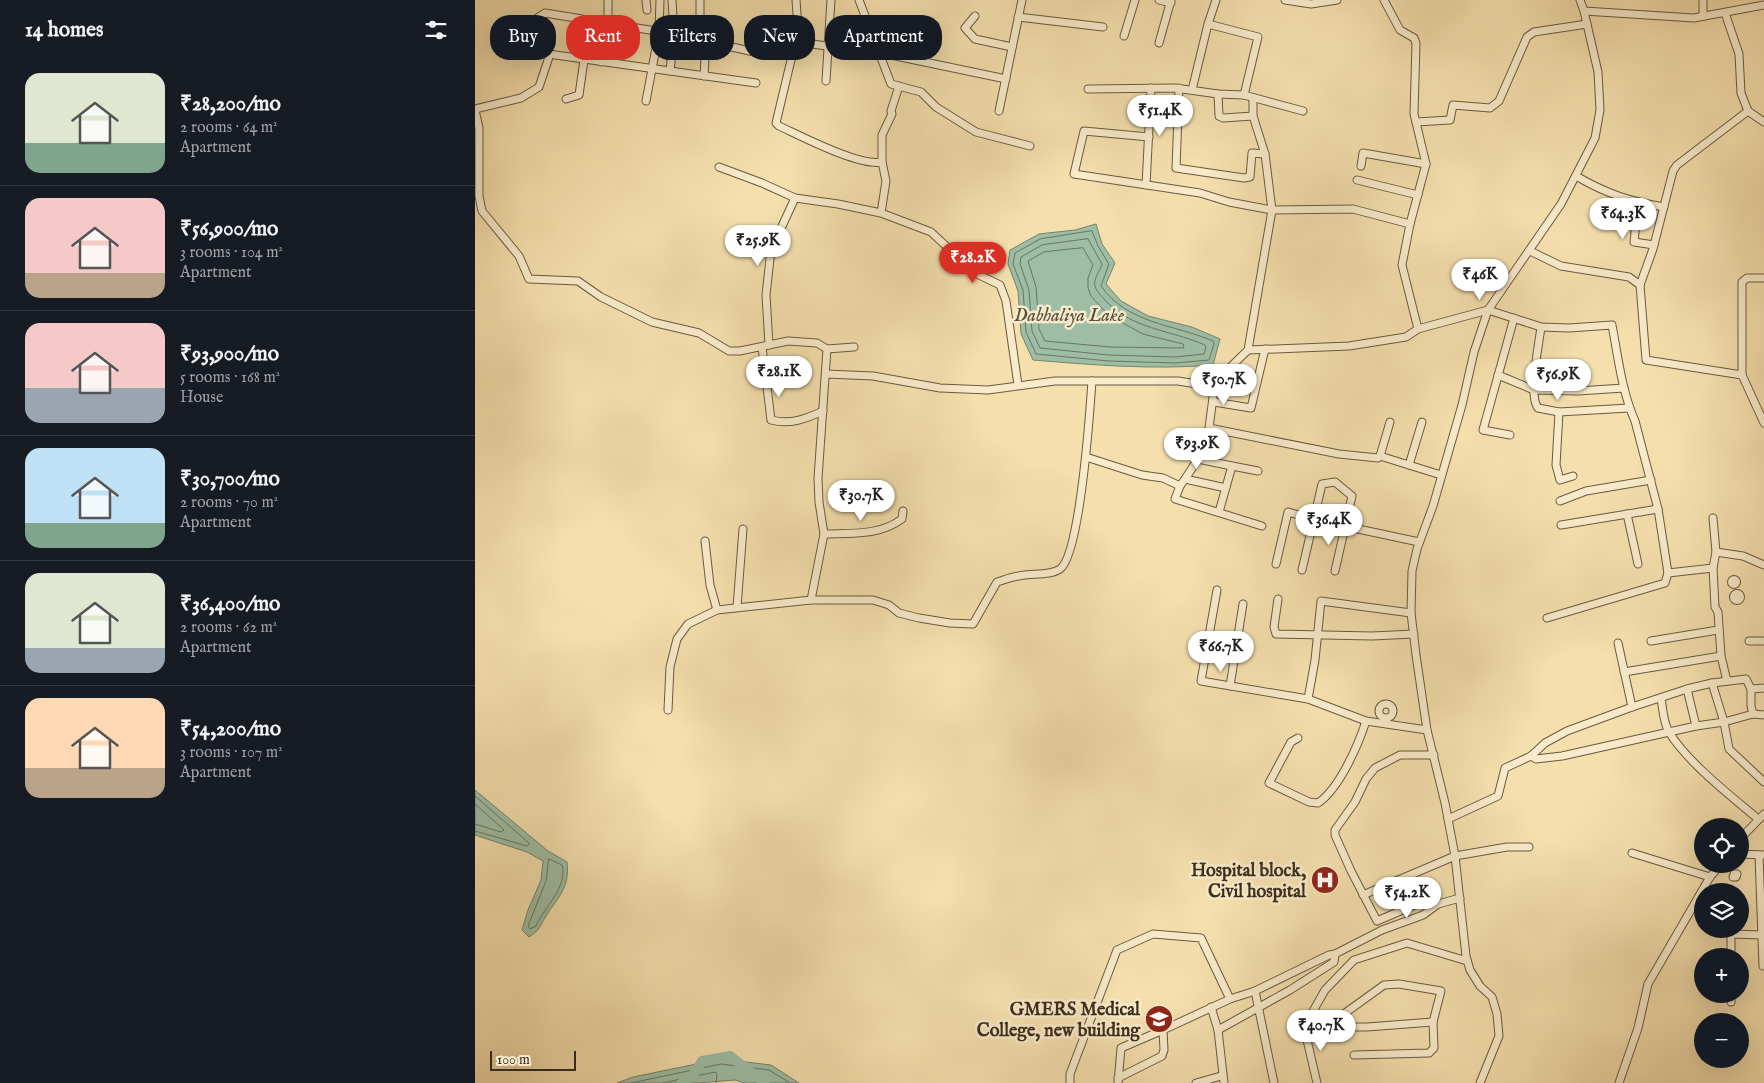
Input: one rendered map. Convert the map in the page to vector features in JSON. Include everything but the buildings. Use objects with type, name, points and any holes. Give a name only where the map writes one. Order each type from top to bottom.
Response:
[{"type":"street","points":[[608,0],[608,15]]},
{"type":"street","points":[[646,0],[647,10]]},
{"type":"street","points":[[660,0],[660,15]]},
{"type":"street","points":[[672,0],[673,15]]},
{"type":"street","points":[[700,0],[700,15]]},
{"type":"street","points":[[796,0],[797,15]]},
{"type":"street","points":[[830,15],[831,0]]},
{"type":"street","points":[[859,0],[865,15]]},
{"type":"street","points":[[999,111],[1022,0]]},
{"type":"street","points":[[1124,36],[1135,0]]},
{"type":"street","points":[[1159,0],[1171,2],[1159,43]]},
{"type":"street","points":[[1192,90],[1208,24],[1216,0]]},
{"type":"street","points":[[1285,0],[1311,4],[1337,0]]},
{"type":"street","points":[[1384,0],[1400,30],[1415,38],[1416,43],[1414,114],[1426,164],[1410,224],[1402,264],[1418,329]]},
{"type":"street","points":[[1480,1083],[1499,1036],[1497,1014],[1492,997],[1480,986],[1469,970],[1467,961],[1455,856],[1427,730],[1413,634],[1411,612],[1413,571],[1419,542],[1433,506],[1462,405],[1474,352],[1488,310],[1561,204],[1595,138],[1600,110],[1598,72],[1580,0]]},
{"type":"street","points":[[1703,0],[1703,16]]},
{"type":"street","points":[[1584,11],[1694,18],[1764,5]]},
{"type":"street","points":[[542,15],[545,13],[566,17]]},
{"type":"street","points":[[1725,13],[1739,54],[1741,93],[1748,111],[1764,122]]},
{"type":"street","points":[[975,16],[965,28],[975,39],[1012,47]]},
{"type":"street","points":[[1018,17],[1103,27]]},
{"type":"street","points":[[1208,24],[1258,37],[1244,95]]},
{"type":"street","points":[[1416,122],[1450,120],[1453,105],[1491,108],[1499,101],[1527,37],[1534,32],[1587,24]]},
{"type":"street","points":[[549,60],[539,87],[521,98],[475,109],[479,128],[479,196],[481,211],[519,256],[529,279],[578,281],[601,297],[652,322],[699,333],[724,349],[740,351],[788,341],[808,341],[817,343],[827,349],[854,347]]},
{"type":"street","points":[[566,99],[579,95],[584,60],[756,83]]},
{"type":"street","points":[[647,101],[654,60]]},
{"type":"street","points":[[671,71],[672,60]]},
{"type":"street","points":[[703,76],[704,60]]},
{"type":"street","points":[[791,60],[776,123],[842,154],[875,164],[882,162]]},
{"type":"street","points":[[826,81],[827,60]]},
{"type":"street","points":[[882,60],[891,84],[921,92],[936,107],[976,132],[1030,146]]},
{"type":"street","points":[[910,60],[1006,79]]},
{"type":"street","points":[[881,213],[886,181],[882,162],[882,135],[892,114],[891,111],[899,86]]},
{"type":"street","points":[[1146,185],[1151,88]]},
{"type":"street","points":[[1179,88],[1176,168],[1244,178],[1250,177],[1252,153],[1265,154]]},
{"type":"street","points":[[1088,89],[1179,88],[1218,94],[1244,95],[1303,111]]},
{"type":"street","points":[[1218,94],[1219,116],[1223,118],[1253,116]]},
{"type":"street","points":[[826,374],[873,376],[940,388],[988,390],[1055,381],[1178,381],[1197,384],[1215,382],[1247,350],[1272,210],[1265,154],[1253,116],[1253,98]]},
{"type":"street","points":[[1742,375],[1646,360],[1640,285],[1655,245],[1673,171],[1677,165],[1748,111]]},
{"type":"street","points":[[1149,137],[1083,131],[1074,174],[1200,193],[1229,202],[1272,210],[1353,209],[1410,224]]},
{"type":"street","points":[[1361,166],[1363,153],[1426,164]]},
{"type":"street","points":[[719,167],[795,198],[881,213],[931,232],[975,273],[1000,285],[1006,301],[1018,385]]},
{"type":"street","points":[[1577,176],[1602,191],[1637,203],[1664,207]]},
{"type":"street","points":[[1357,180],[1418,195]]},
{"type":"street","points":[[795,198],[771,250],[766,295],[765,346],[771,420],[791,423],[823,411]]},
{"type":"street","points":[[1637,203],[1634,242],[1655,245]]},
{"type":"street","points":[[475,218],[481,211]]},
{"type":"street","points":[[1530,251],[1561,266],[1629,277],[1640,285]]},
{"type":"street","points":[[1764,278],[1747,278],[1742,282],[1742,375],[1764,423]]},
{"type":"street","points":[[1247,350],[1349,346],[1406,337],[1418,329],[1488,310],[1541,327],[1569,328],[1612,325],[1624,388],[1630,404],[1629,408],[1635,421],[1658,509],[1668,573],[1665,583],[1547,618]]},
{"type":"street","points":[[1510,435],[1483,430],[1514,318]]},
{"type":"street","points":[[1541,327],[1534,390],[1534,402],[1538,408],[1559,412],[1629,408]]},
{"type":"street","points":[[811,600],[824,534],[819,502],[818,478],[827,349]]},
{"type":"street","points":[[1214,402],[1251,408],[1265,349]]},
{"type":"street","points":[[1498,375],[1534,390],[1578,391],[1624,388]]},
{"type":"street","points":[[668,710],[670,668],[677,639],[688,624],[717,610],[802,603],[811,600],[873,600],[889,605],[899,613],[919,618],[950,623],[973,624],[997,582],[1062,568],[1070,554],[1086,457],[1092,381]]},
{"type":"street","points":[[1215,382],[1214,402],[1209,428],[1198,459],[1180,486],[1175,499],[1261,526]]},
{"type":"street","points":[[1559,412],[1556,465],[1560,480],[1573,476]]},
{"type":"street","points":[[1380,456],[1390,422]]},
{"type":"street","points":[[1409,465],[1422,422]]},
{"type":"street","points":[[1209,428],[1339,454],[1378,458],[1380,456],[1441,475]]},
{"type":"street","points":[[1086,457],[1142,475],[1163,478],[1180,486]]},
{"type":"street","points":[[1198,459],[1258,471]]},
{"type":"street","points":[[1219,512],[1232,466]]},
{"type":"street","points":[[1185,478],[1226,488]]},
{"type":"street","points":[[1559,501],[1586,491],[1651,480]]},
{"type":"street","points":[[1302,570],[1323,484],[1335,482],[1353,496],[1335,571]]},
{"type":"street","points":[[1561,525],[1658,509]]},
{"type":"street","points":[[824,534],[875,532],[892,527],[902,519],[903,511]]},
{"type":"street","points":[[1276,564],[1288,512],[1313,520],[1419,542]]},
{"type":"street","points":[[1627,514],[1638,564]]},
{"type":"street","points":[[1713,518],[1716,552],[1713,568],[1718,630],[1721,656],[1727,681]]},
{"type":"street","points":[[737,607],[743,529]]},
{"type":"street","points":[[705,541],[710,585],[717,610]]},
{"type":"street","points":[[1716,552],[1743,556],[1764,565]]},
{"type":"street","points":[[1668,573],[1713,568]]},
{"type":"street","points":[[1217,590],[1201,681],[1308,699],[1367,721],[1427,730]]},
{"type":"street","points":[[1279,599],[1274,627],[1276,634],[1317,636],[1413,634]]},
{"type":"street","points":[[1308,699],[1315,660],[1321,601],[1411,612]]},
{"type":"street","points":[[1230,686],[1243,604]]},
{"type":"street","points":[[1651,641],[1718,630]]},
{"type":"street","points":[[1749,641],[1764,640]]},
{"type":"street","points":[[1617,642],[1632,707]]},
{"type":"street","points":[[1624,672],[1721,656]]},
{"type":"street","points":[[1448,819],[1498,796],[1501,792],[1502,776],[1505,768],[1531,756],[1545,744],[1567,731],[1632,707],[1687,689],[1713,683],[1747,679],[1751,689],[1753,714]]},
{"type":"street","points":[[1713,683],[1724,722],[1729,749],[1759,779],[1764,780]]},
{"type":"street","points":[[1751,689],[1764,688]]},
{"type":"street","points":[[1687,689],[1696,726]]},
{"type":"street","points":[[1661,698],[1665,723],[1669,732],[1707,774],[1761,817],[1749,830]]},
{"type":"street","points":[[1531,756],[1536,759],[1562,756],[1696,726],[1724,722],[1753,714],[1764,715]]},
{"type":"street","points":[[1298,738],[1291,742],[1269,782],[1309,802],[1318,803],[1328,796],[1357,748],[1367,721]]},
{"type":"street","points":[[1434,755],[1400,755],[1375,768],[1366,779],[1355,802],[1335,830],[1351,871],[1377,921],[1420,902],[1432,900],[1438,904]]},
{"type":"street","points":[[1363,895],[1455,856],[1507,847],[1529,847]]},
{"type":"street","points":[[1632,852],[1710,877]]},
{"type":"street","points":[[1761,856],[1763,966]]},
{"type":"street","points":[[1619,1083],[1638,1028],[1647,984],[1713,873]]},
{"type":"street","points":[[1118,1080],[1121,1048],[1230,999],[1255,991],[1335,954],[1381,930],[1423,915],[1438,904],[1460,898]]},
{"type":"street","points":[[1070,1083],[1069,1074],[1117,950],[1153,934],[1201,938],[1217,968],[1230,999]]},
{"type":"street","points":[[1731,948],[1731,934],[1762,935]]},
{"type":"street","points":[[1317,1083],[1304,1027],[1325,990],[1354,960],[1407,944],[1467,961]]},
{"type":"street","points":[[1218,1030],[1259,1008],[1334,962],[1335,954]]},
{"type":"street","points":[[1338,1026],[1341,1016],[1384,985],[1399,984],[1441,991],[1433,1022],[1434,1048],[1429,1053],[1354,1055]]},
{"type":"street","points":[[1255,991],[1274,1083]]},
{"type":"street","points":[[1196,1083],[1223,1079],[1218,1030],[1211,1008]]},
{"type":"street","points":[[1304,1027],[1367,1027],[1433,1022]]},
{"type":"street","points":[[1118,1080],[1162,1056],[1164,1050],[1163,1030]]},
{"type":"water","name":"Dabhaliya Lake","points":[[1096,224],[1102,244],[1115,263],[1106,284],[1121,301],[1148,316],[1192,327],[1220,339],[1213,365],[1145,367],[1033,360],[1021,334],[1018,291],[1008,264],[1010,250],[1039,234],[1075,230]]},
{"type":"water","points":[[475,790],[548,851],[567,862],[567,879],[562,892],[539,928],[529,937],[522,930],[541,880],[543,861],[527,852],[475,835]]},
{"type":"water","points":[[721,1059],[771,1065],[799,1083],[745,1083],[735,1080],[697,1083],[617,1083],[633,1077]]},
{"type":"waterway","points":[[682,1083],[694,1074],[702,1061],[730,1056],[765,1083]]},
{"type":"place","name":"Hospital block, Civil hospital","points":[[1325,880]]},
{"type":"place","name":"GMERS Medical College, new building","points":[[1159,1019]]}]
